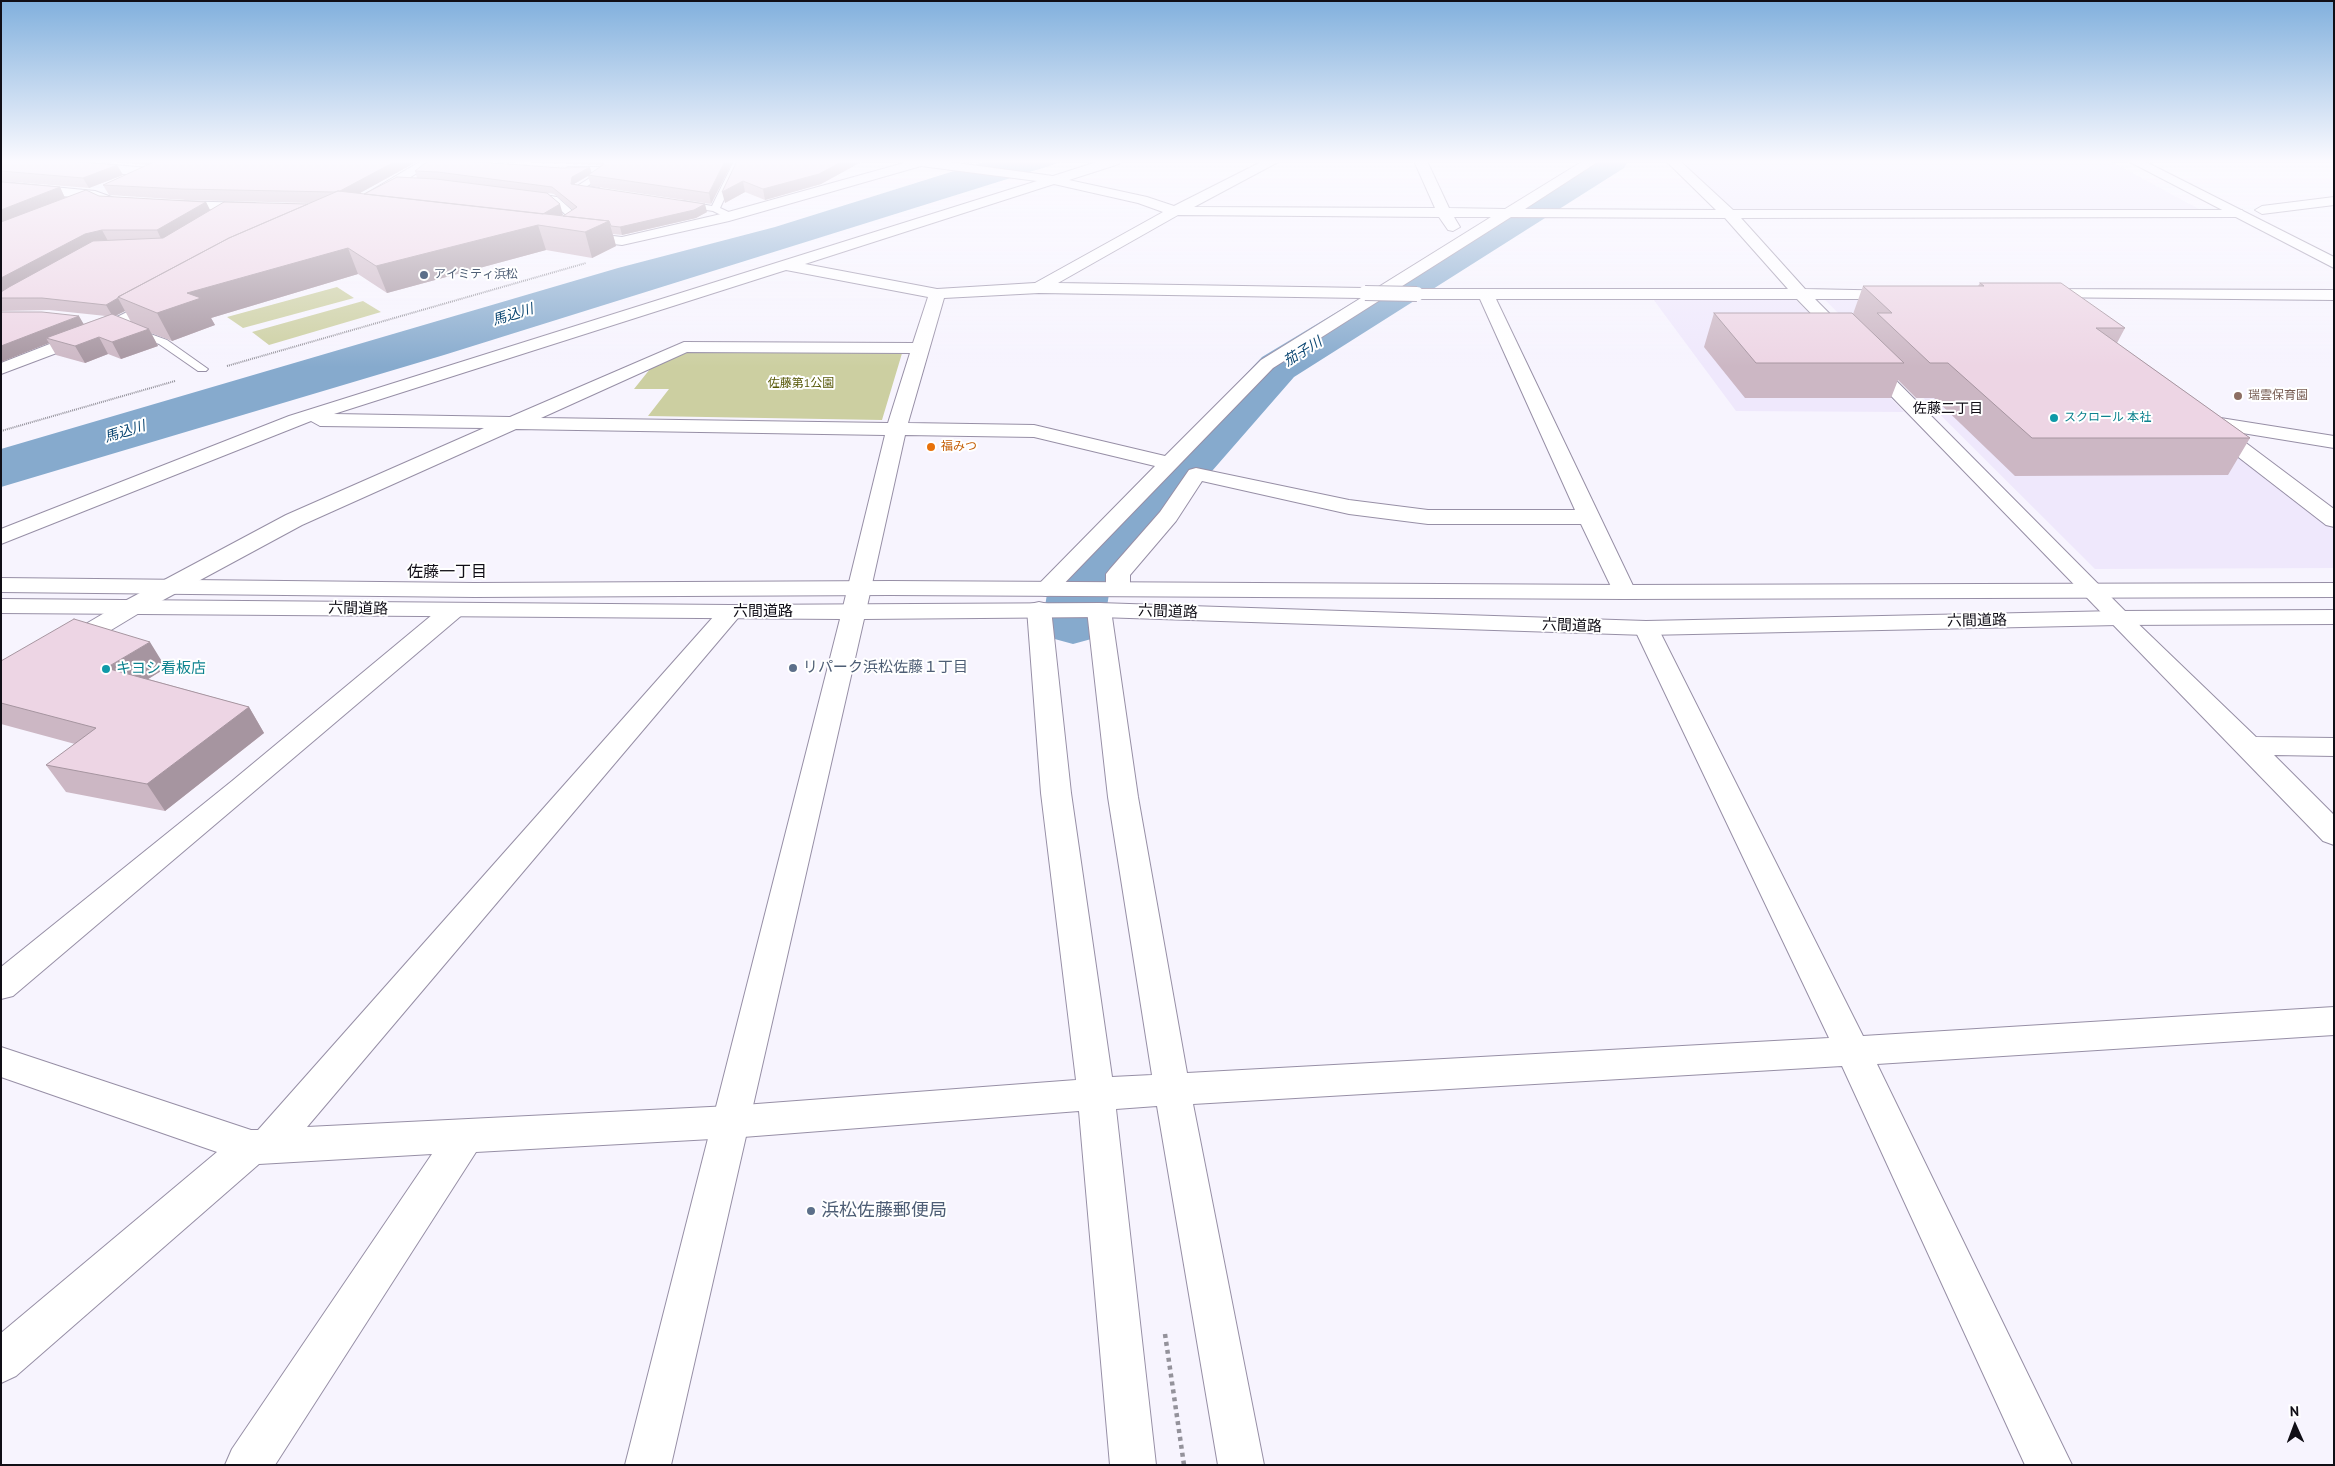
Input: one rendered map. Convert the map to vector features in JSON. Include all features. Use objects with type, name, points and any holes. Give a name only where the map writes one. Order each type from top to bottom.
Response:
[{"type":"street","points":[[543,232],[622,241],[672,229]]},
{"type":"street","points":[[1,537],[296,420],[700,294],[894,229]]},
{"type":"street","points":[[1039,288],[1142,229]]},
{"type":"street","points":[[1455,229],[1462,241]]},
{"type":"street","points":[[1133,1465],[1096,1094],[1056,794],[1042,599],[1168,463],[1267,364],[1482,229]]},
{"type":"street","points":[[1743,229],[1801,294],[2118,618],[2250,746],[2334,834]]},
{"type":"street","points":[[2269,229],[2334,263]]},
{"type":"street","points":[[2300,229],[2334,247]]},
{"type":"street","points":[[785,265],[937,294],[1039,288],[1417,294],[1917,294]]},
{"type":"street","points":[[1,369],[117,324],[172,293]]},
{"type":"street","points":[[648,1465],[896,429],[937,294]]},
{"type":"street","points":[[1486,294],[1624,592]]},
{"type":"street","points":[[2057,311],[2029,294],[2334,295]]},
{"type":"street","points":[[78,320],[117,324]]},
{"type":"street","points":[[1,685],[132,607],[294,520],[684,347],[920,348]]},
{"type":"street","points":[[2334,442],[2196,416],[2334,520]]},
{"type":"street","points":[[296,420],[1034,431],[1168,463]]},
{"type":"street","points":[[1240,1465],[1172,1089],[1123,797],[1110,596],[1118,574],[1168,516],[1196,474],[1349,507],[1428,517],[1589,517]]},
{"type":"street","name":"六間道路","points":[[1,585],[475,590],[856,600],[1624,592],[2334,590]]},
{"type":"street","name":"六間道路","points":[[1110,596],[1646,628],[2118,618],[2334,617]]},
{"type":"street","name":"六間道路","points":[[1,606],[731,612],[856,600]]},
{"type":"street","points":[[1,986],[242,788],[453,610]]},
{"type":"street","points":[[1,1361],[260,1146],[731,612]]},
{"type":"street","points":[[1646,628],[1853,1051],[2049,1465]]},
{"type":"street","points":[[2250,746],[2334,747]]},
{"type":"street","points":[[1,1062],[260,1146],[730,1122],[1172,1089],[1853,1051],[2334,1021]]},
{"type":"street","points":[[248,1465],[466,1136]]},
{"type":"lane","points":[[543,232],[547,229]]},
{"type":"lane","points":[[117,324],[163,342],[202,369]]},
{"type":"path","points":[[220,368],[590,262]]},
{"type":"path","points":[[1,431],[182,379]]},
{"type":"shaded area","points":[[1653,299],[1795,299],[1904,412],[1736,411]]},
{"type":"shaded area","points":[[1825,300],[2029,300],[2334,530],[2334,568],[2095,569]]},
{"type":"green space","points":[[337,287],[354,298],[243,328],[227,317]]},
{"type":"green space","points":[[363,301],[381,312],[269,345],[252,332]]},
{"type":"green space","name":"佐藤第1公園","points":[[688,349],[903,350],[882,420],[648,416],[669,389],[634,389],[654,364]]},
{"type":"water","name":"馬込川","points":[[766,229],[846,229],[444,355],[1,487],[1,449],[618,268]]},
{"type":"building","points":[[1,229],[158,229],[102,230],[85,234],[1,278]]},
{"type":"building","points":[[178,229],[249,229],[229,238],[106,305],[42,298],[1,298],[1,292],[9,287],[93,241],[163,238]]},
{"type":"building","points":[[249,229],[521,229],[376,266],[348,248],[187,293],[201,298],[157,313],[118,297],[229,238]]},
{"type":"building","points":[[568,229],[591,229],[585,232]]},
{"type":"building","points":[[1980,283],[2061,283],[2125,328],[2096,328],[2250,438],[2032,438],[1948,363],[1930,363],[1877,313],[1892,313],[1863,286],[1984,286]]},
{"type":"building","points":[[1,312],[42,312],[79,316],[1,346]]},
{"type":"building","points":[[1714,313],[1852,313],[1904,363],[1756,363]]},
{"type":"building","points":[[112,314],[149,329],[112,342],[99,337],[75,346],[46,338]]},
{"type":"building","points":[[74,619],[150,642],[106,668],[249,707],[147,784],[46,765],[96,728],[1,703],[1,661]]},
{"type":"waterway","name":"茄子川","points":[[1073,625],[1077,594],[1082,583],[1278,367],[1296,354],[1500,229]]},
{"type":"place","name":"アイミティ浜松","points":[[424,275]]},
{"type":"place","name":"瑞雲保育園","points":[[2238,396]]},
{"type":"place","name":"スクロール 本社","points":[[2054,418]]},
{"type":"place","name":"福みつ","points":[[931,447]]},
{"type":"place","name":"リパーク浜松佐藤１丁目","points":[[793,668]]},
{"type":"place","name":"キヨシ看板店","points":[[106,669]]},
{"type":"place","name":"浜松佐藤郵便局","points":[[811,1211]]},
{"type":"district","name":"佐藤二丁目","points":[[1948,409]]},
{"type":"district","name":"佐藤一丁目","points":[[447,572]]}]
